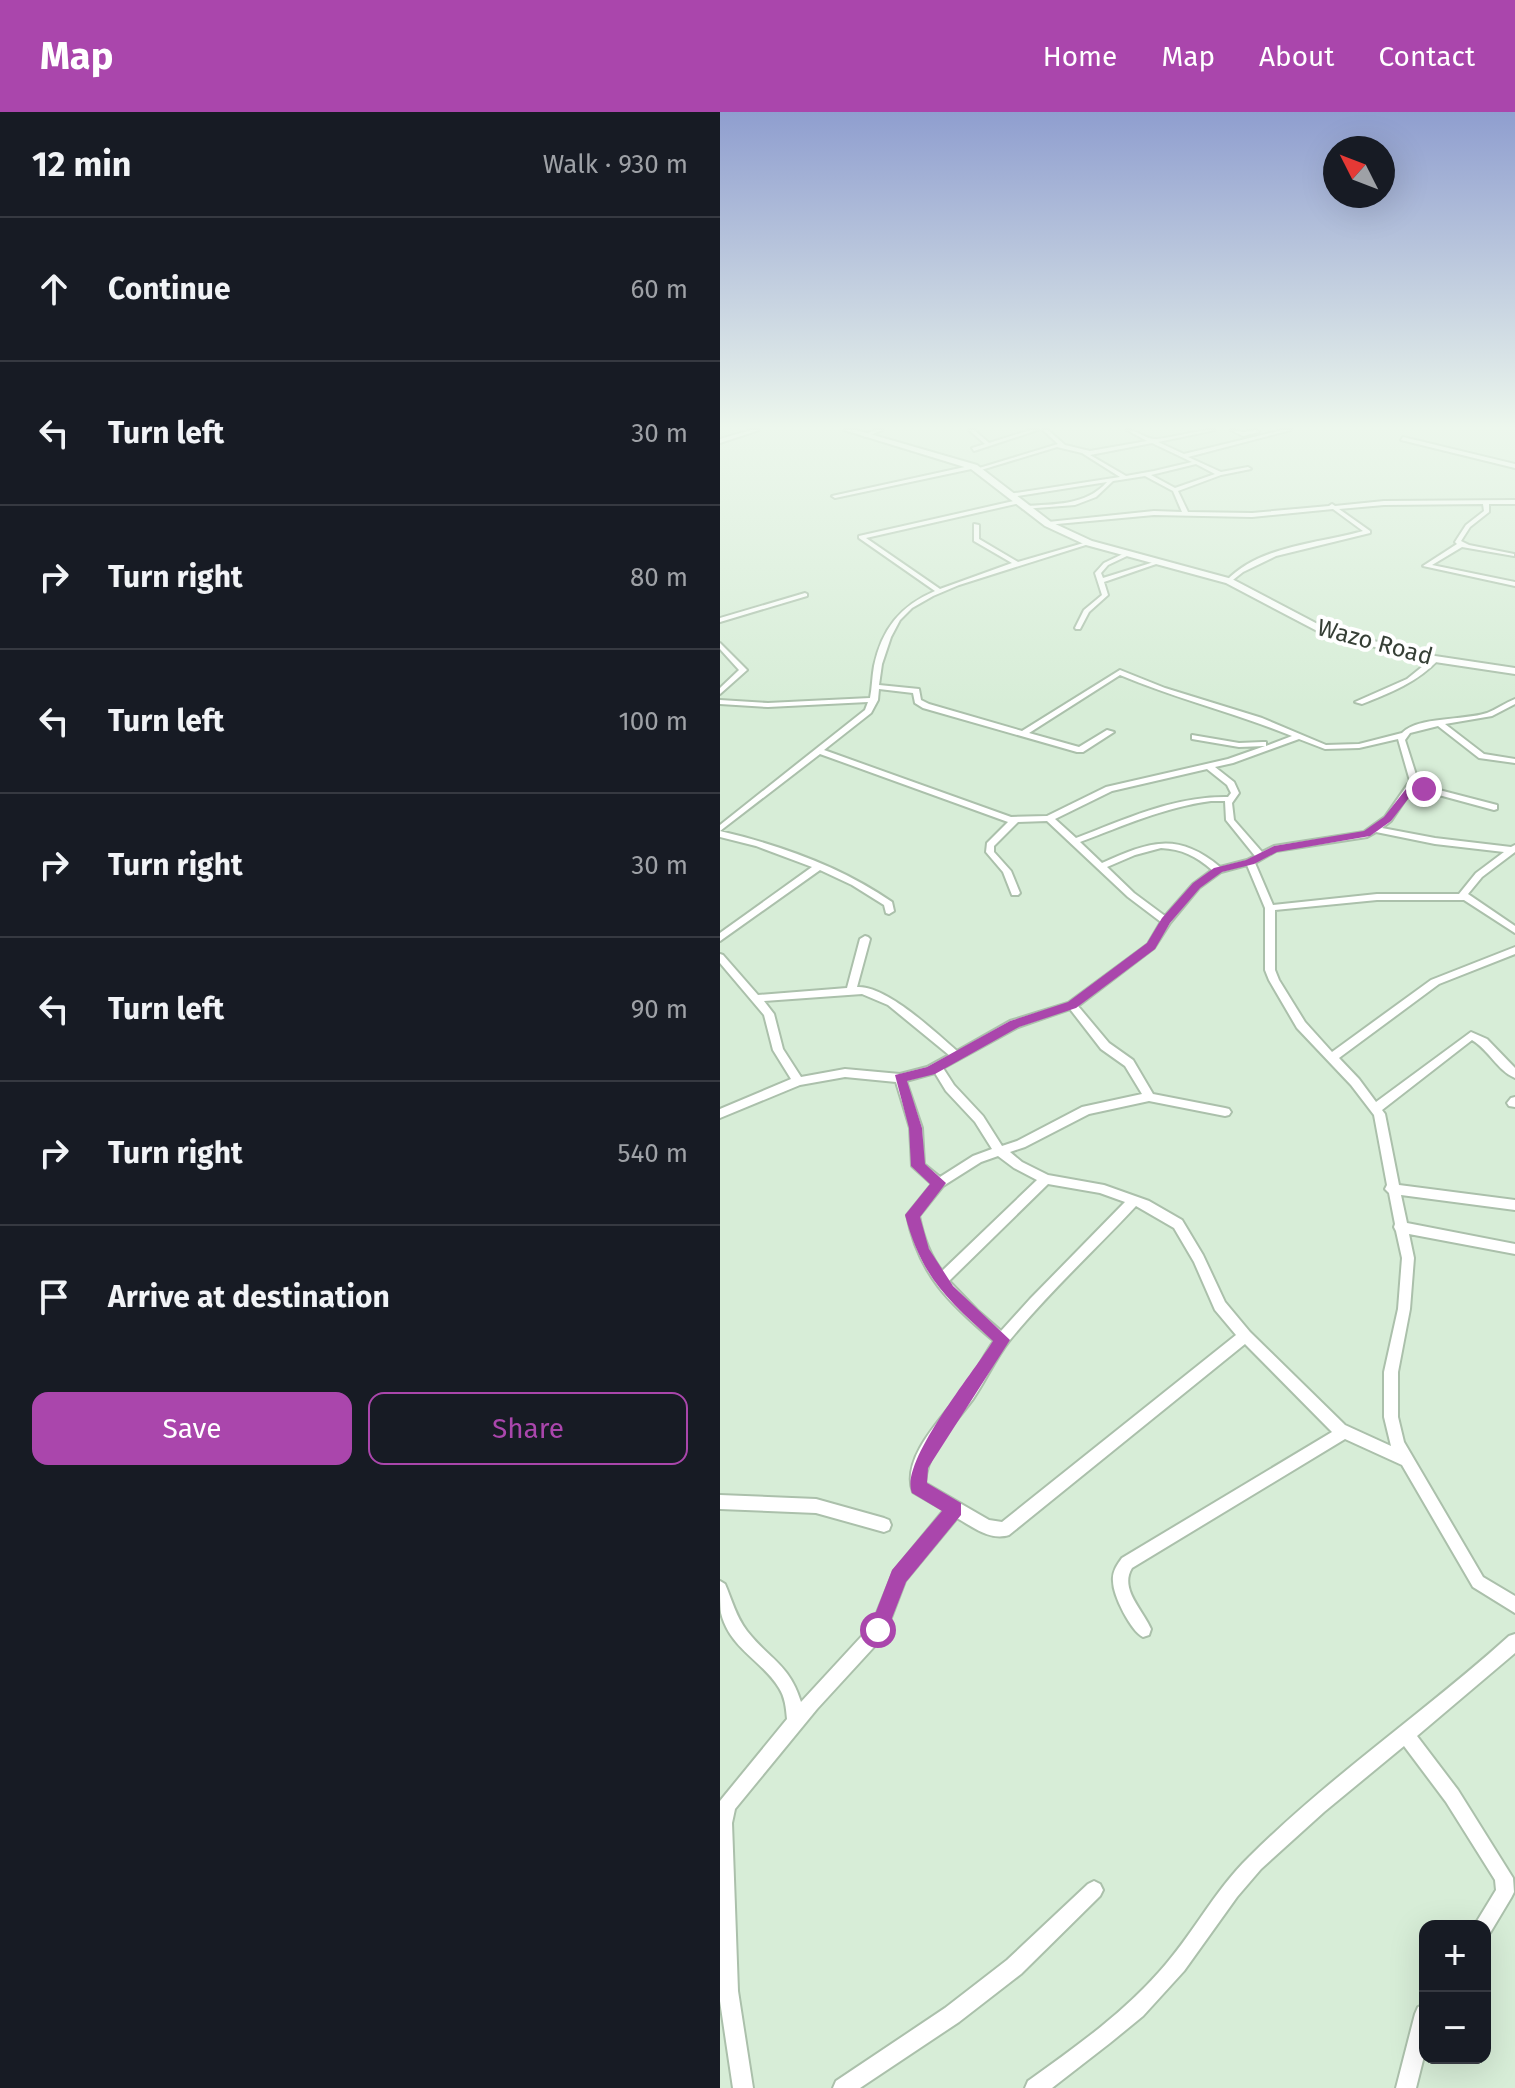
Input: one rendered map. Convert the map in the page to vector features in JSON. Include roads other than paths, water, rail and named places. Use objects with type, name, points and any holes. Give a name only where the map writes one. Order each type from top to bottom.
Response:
[{"type":"main road","name":"Wazo Road","points":[[1046,522],[1089,543],[1125,555],[1229,581],[1326,632],[1435,659],[1515,671]]},
{"type":"street","points":[[927,522],[861,537],[938,590]]},
{"type":"street","points":[[1048,524],[1065,522]]},
{"type":"street","points":[[1229,581],[1242,568],[1368,532],[1354,522]]},
{"type":"street","points":[[1460,545],[1462,533],[1474,522]]},
{"type":"street","points":[[976,525],[976,540],[1019,565]]},
{"type":"street","points":[[720,832],[868,711],[877,687],[877,670],[896,620],[905,608],[938,590],[1089,543]]},
{"type":"street","points":[[1512,555],[1460,545],[1426,566],[1515,584]]},
{"type":"street","points":[[1078,628],[1086,611],[1105,595],[1097,575],[1106,564],[1125,555]]},
{"type":"street","points":[[1101,581],[1156,563]]},
{"type":"street","points":[[720,620],[805,595]]},
{"type":"street","points":[[720,645],[743,670],[720,692]]},
{"type":"street","points":[[1359,702],[1403,686],[1435,659]]},
{"type":"street","points":[[1023,734],[1123,672],[1162,690],[1337,749],[1403,735],[1414,728],[1480,719],[1501,712],[1515,701]]},
{"type":"street","points":[[877,687],[916,691],[918,701],[926,706],[1080,750],[1110,732]]},
{"type":"street","points":[[720,702],[768,705],[874,700]]},
{"type":"street","points":[[1440,725],[1482,756],[1515,761]]},
{"type":"street","points":[[1403,735],[1401,740],[1413,786]]},
{"type":"street","points":[[820,751],[992,815],[1016,819],[1049,818],[1109,789],[1230,761],[1272,743],[1300,736]]},
{"type":"street","points":[[1195,737],[1239,745],[1272,743]]},
{"type":"street","points":[[1208,765],[1231,784],[1235,793],[1228,803],[1230,820],[1255,859],[1270,908],[1274,980],[1301,1025],[1376,1108],[1408,1258],[1407,1290],[1393,1356],[1390,1393],[1394,1435],[1403,1459],[1478,1582],[1515,1605]]},
{"type":"street","points":[[1413,786],[1494,807]]},
{"type":"street","points":[[720,1114],[798,1081],[845,1073],[900,1078],[937,1067],[1014,1024],[1072,1005],[1151,946],[1166,921],[1196,886],[1218,870],[1255,859],[1274,849],[1353,838],[1376,829],[1413,786]]},
{"type":"street","points":[[1076,841],[1159,810],[1214,798],[1231,799]]},
{"type":"street","points":[[1049,818],[1100,867],[1166,921]]},
{"type":"street","points":[[1015,893],[1007,871],[990,852],[990,845],[1016,819]]},
{"type":"street","points":[[1376,829],[1435,841],[1513,849]]},
{"type":"street","points":[[720,832],[817,868],[881,898],[889,904],[889,911]]},
{"type":"street","points":[[1100,867],[1156,844],[1166,844],[1203,855],[1218,870]]},
{"type":"street","points":[[1464,897],[1479,875],[1513,849]]},
{"type":"street","points":[[720,938],[817,868]]},
{"type":"street","points":[[1270,908],[1377,897],[1464,897],[1515,930]]},
{"type":"street","points":[[851,990],[865,939]]},
{"type":"street","points":[[1331,1058],[1435,982],[1515,950]]},
{"type":"street","points":[[720,957],[769,1014],[778,1050],[798,1081]]},
{"type":"street","points":[[758,998],[863,990],[892,1003],[957,1056]]},
{"type":"street","points":[[1072,1005],[1105,1046],[1129,1063],[1149,1097]]},
{"type":"street","points":[[1376,1108],[1471,1036],[1482,1039],[1498,1060],[1515,1074]]},
{"type":"street","points":[[937,1067],[950,1088],[979,1119],[998,1150],[1046,1179],[1100,1188],[1134,1200],[1160,1211],[1180,1227],[1220,1306],[1245,1336],[1343,1433],[1403,1459]]},
{"type":"street","points":[[900,1078],[916,1128],[918,1166],[939,1183]]},
{"type":"street","points":[[1002,1340],[970,1313],[940,1281],[922,1251],[913,1215],[939,1183],[998,1150],[1021,1144],[1086,1110],[1149,1097],[1225,1112]]},
{"type":"street","points":[[940,1281],[1046,1179]]},
{"type":"street","points":[[1391,1189],[1515,1205]]},
{"type":"street","points":[[1134,1200],[1068,1264],[1002,1340],[971,1390],[929,1447],[920,1467],[918,1487],[987,1527],[1004,1530],[1245,1336]]},
{"type":"street","points":[[1400,1227],[1515,1249]]},
{"type":"street","points":[[1143,1629],[1119,1585],[1120,1574],[1127,1563],[1343,1433]]},
{"type":"street","points":[[720,1502],[816,1506],[884,1525]]},
{"type":"street","points":[[743,2088],[728,1991],[723,1823],[727,1805],[796,1721],[878,1630],[899,1576],[955,1509]]},
{"type":"street","points":[[720,1589],[741,1636],[788,1682],[794,1696],[796,1721]]},
{"type":"street","points":[[1035,2088],[1139,2007],[1183,1959],[1223,1897],[1275,1843],[1407,1736],[1515,1642]]},
{"type":"street","points":[[1407,1736],[1452,1796],[1504,1878],[1505,1892],[1487,1920]]},
{"type":"street","points":[[843,2088],[952,2015],[1014,1967],[1094,1890]]},
{"type":"street","points":[[1406,2088],[1419,2037]]}]
